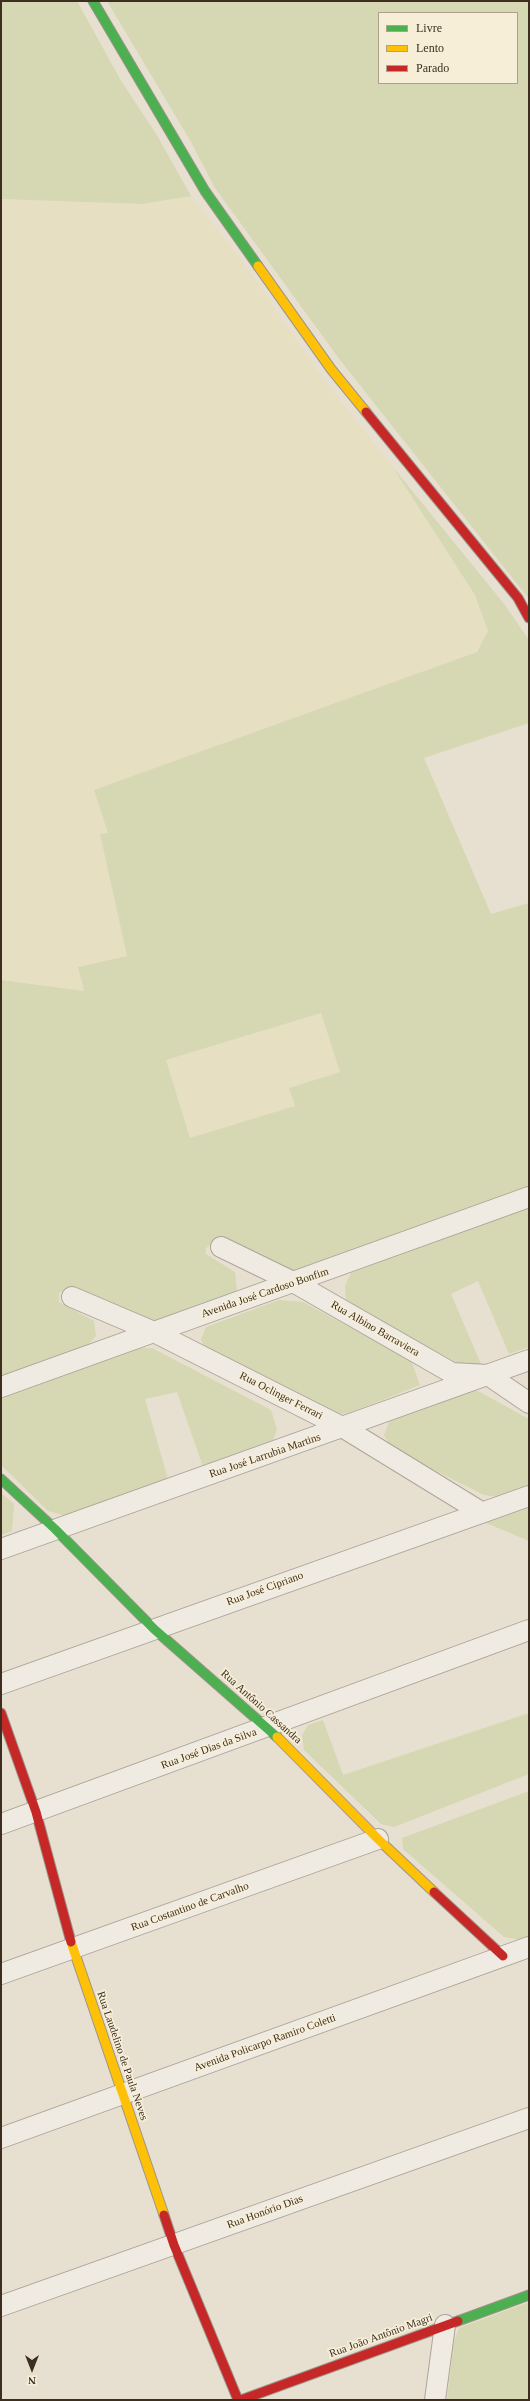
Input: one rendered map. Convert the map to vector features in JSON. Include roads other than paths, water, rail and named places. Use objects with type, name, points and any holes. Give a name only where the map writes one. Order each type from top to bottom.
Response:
[{"type":"street","points":[[93,1],[204,191],[331,369],[518,598],[529,618]]},
{"type":"street","name":"Avenida José Cardoso Bonfim","points":[[1,1387],[295,1283],[529,1197]]},
{"type":"street","name":"Rua Albino Barraviera","points":[[221,1247],[295,1283],[452,1373],[488,1375]]},
{"type":"street","name":"Rua Oclinger Ferrari","points":[[72,1297],[154,1332],[344,1428],[481,1512]]},
{"type":"street","name":"Rua José Larrubia Martins","points":[[1,1549],[344,1428],[529,1360]]},
{"type":"street","points":[[488,1375],[529,1403]]},
{"type":"street","name":"Rua Antônio Cassandra","points":[[1,1479],[55,1529],[154,1629],[268,1727],[378,1839],[503,1956]]},
{"type":"street","name":"Rua José Cipriano","points":[[1,1684],[529,1496]]},
{"type":"street","name":"Rua José Dias da Silva","points":[[1,1824],[529,1630]]},
{"type":"street","name":"Rua Laudelino de Paula Neves","points":[[1,1713],[36,1812],[73,1949],[174,2245],[238,2400]]},
{"type":"street","name":"Rua Costantino de Carvalho","points":[[1,1974],[378,1839]]},
{"type":"street","name":"Avenida Policarpo Ramiro Coletti","points":[[1,2138],[529,1947]]},
{"type":"street","name":"Rua Honório Dias","points":[[1,2306],[529,2118]]},
{"type":"street","name":"Rua João Antônio Magri","points":[[241,2400],[529,2295]]},
{"type":"street","points":[[435,2400],[445,2326]]}]
